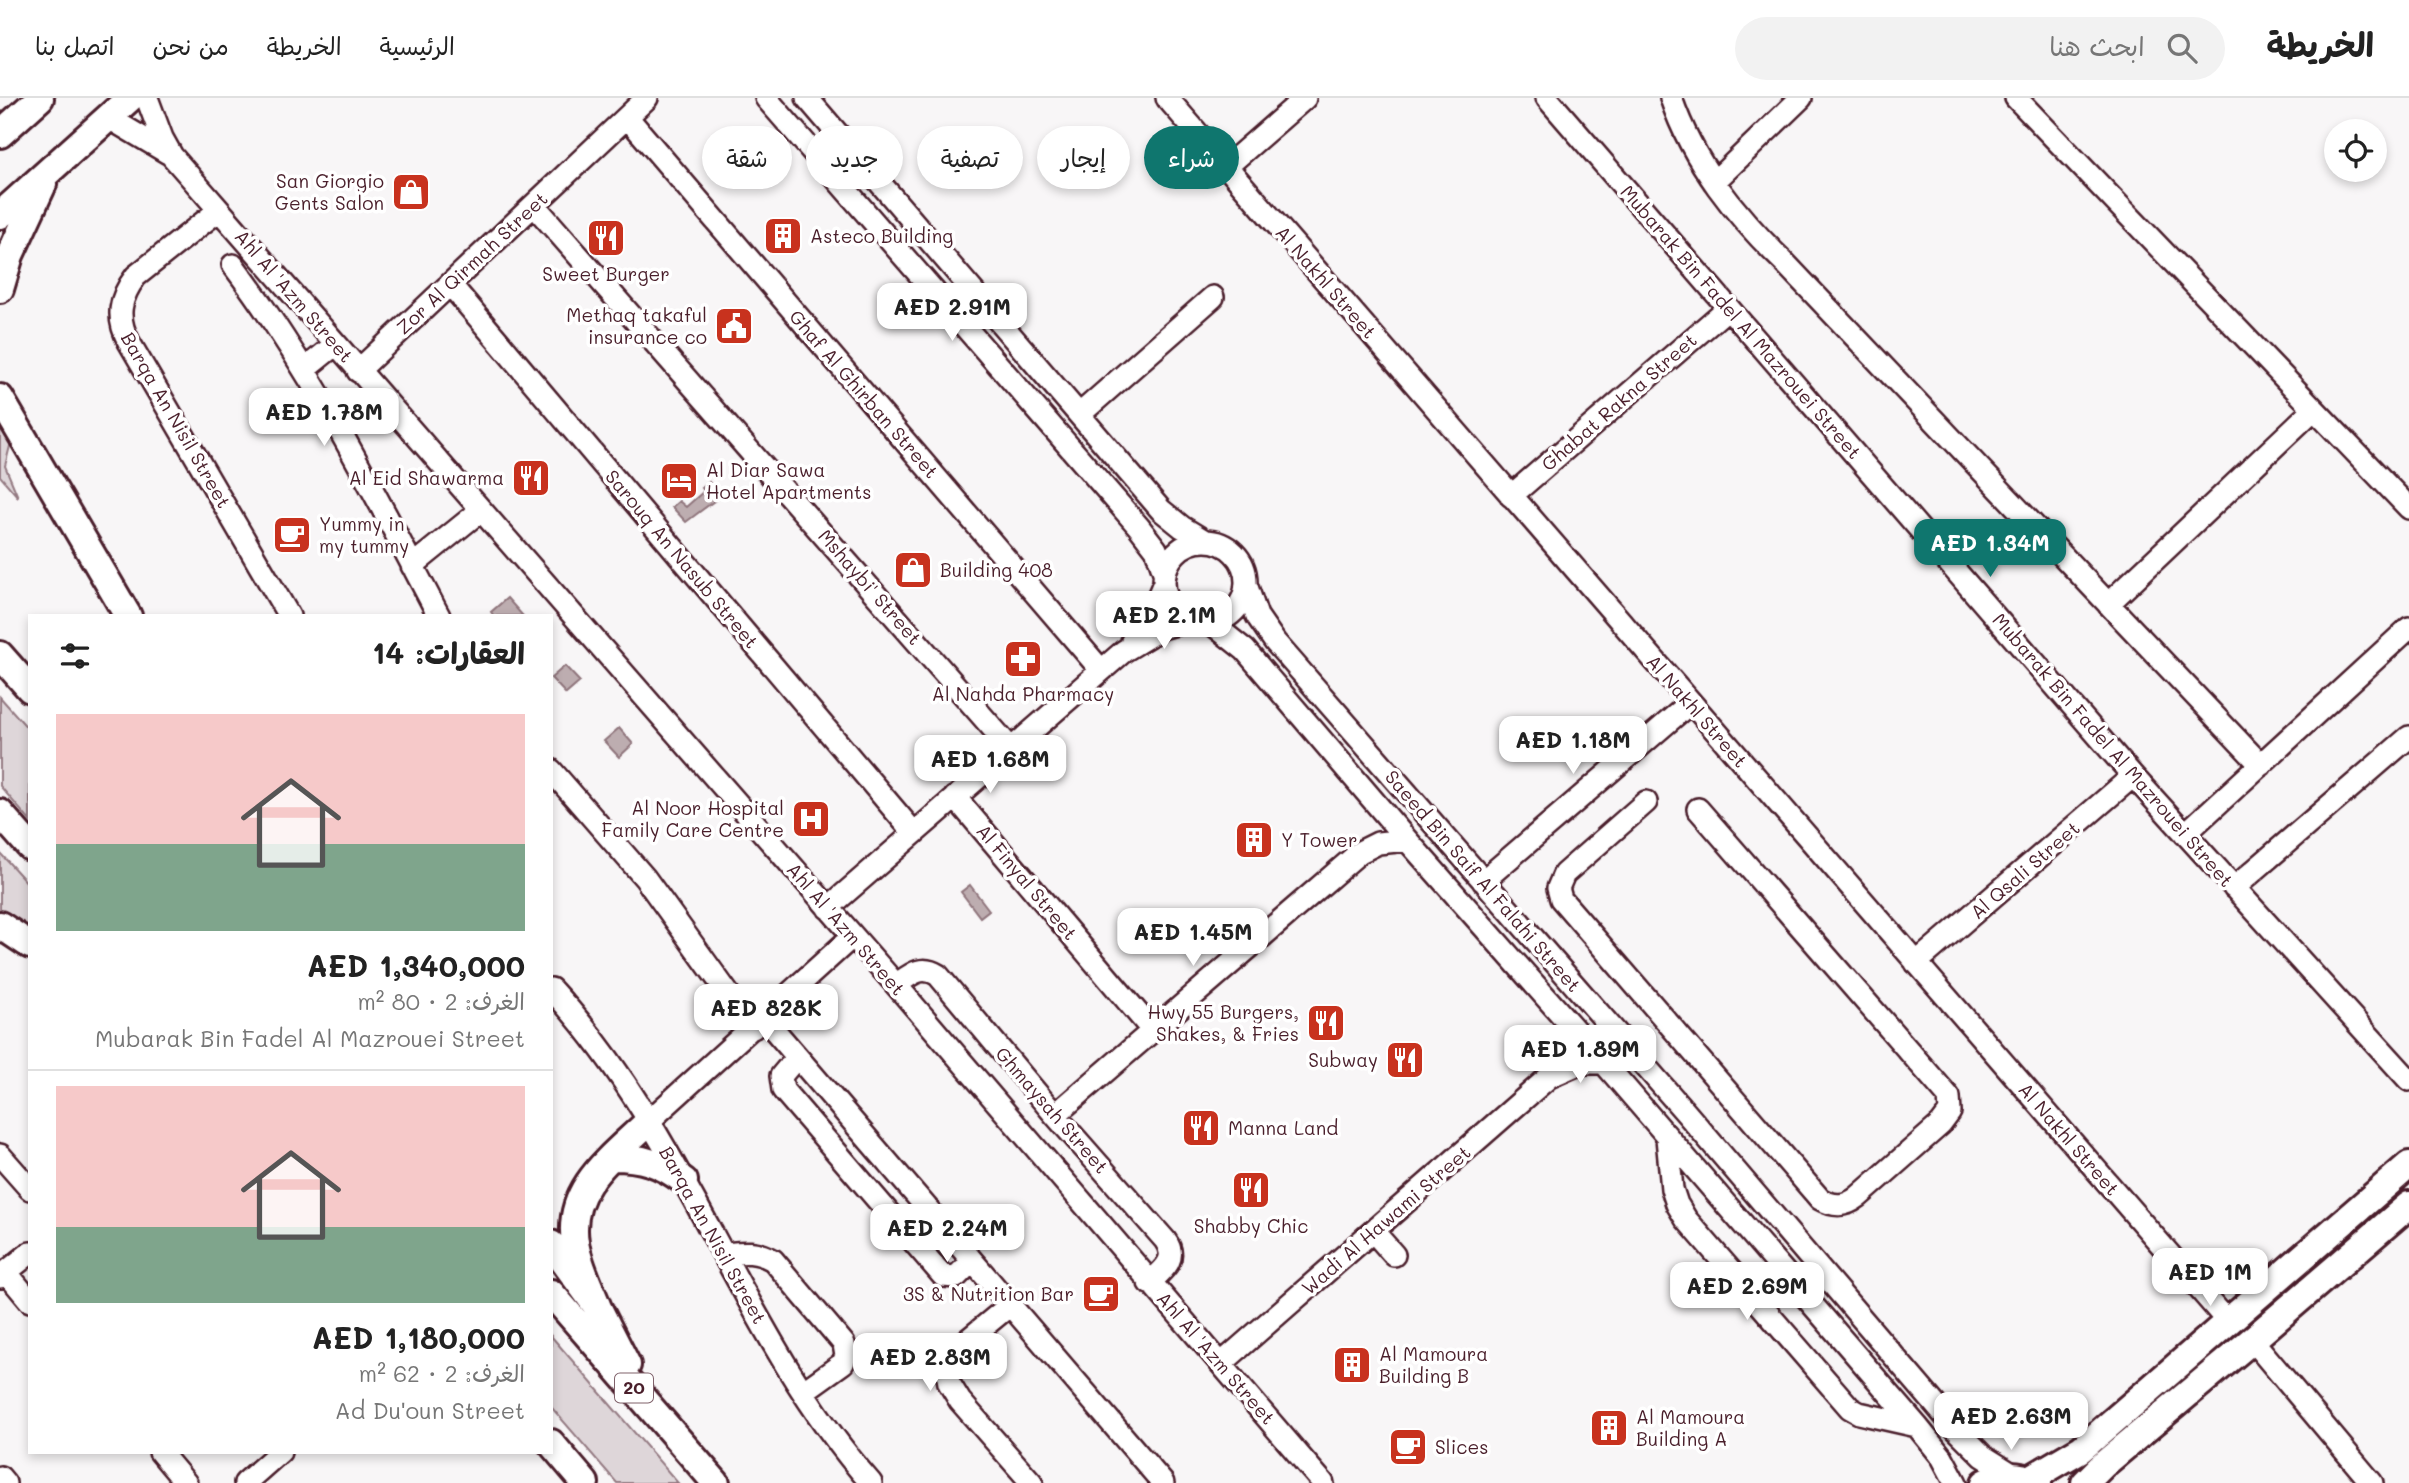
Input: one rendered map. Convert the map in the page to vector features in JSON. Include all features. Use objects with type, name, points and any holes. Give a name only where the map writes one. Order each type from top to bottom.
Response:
[{"type":"main road","points":[[5,127],[40,98]]},
{"type":"main road","points":[[0,215],[130,98]]},
{"type":"main road","points":[[0,289],[10,255],[48,172]]},
{"type":"main road","points":[[0,397],[127,614]]},
{"type":"main road","points":[[0,655],[28,687]]},
{"type":"main road","points":[[0,813],[28,845]]},
{"type":"main road","points":[[0,925],[28,944]]},
{"type":"main road","points":[[643,1398],[598,1308],[580,1261],[574,1222],[585,1185],[597,1169],[650,1121]]},
{"type":"main road","points":[[613,1157],[651,1161],[684,1181]]},
{"type":"main road","points":[[1985,1483],[1994,1478],[2027,1479],[2081,1449],[2409,1165]]},
{"type":"main road","points":[[2085,1483],[2409,1205]]},
{"type":"main road","points":[[553,1247],[598,1308]]},
{"type":"main road","name":"20","points":[[553,1295],[716,1483]]},
{"type":"main road","points":[[553,1445],[585,1483]]},
{"type":"street","name":"Ahl Al 'Azm Street","points":[[147,98],[158,130],[172,156],[896,985],[1323,1483]]},
{"type":"street","name":"Zor Al Qirmah Street","points":[[358,371],[648,98]]},
{"type":"street","points":[[766,98],[1149,537],[1156,549],[1167,598],[1174,610],[1189,620]]},
{"type":"street","points":[[807,98],[1161,510],[1181,527],[1205,541],[1227,547],[1236,555],[1246,576],[1247,587],[1243,600],[1235,611],[1224,619],[1211,623],[1189,620],[1162,628],[1124,650],[828,908]]},
{"type":"street","name":"Al Nakhl Street","points":[[1167,98],[1191,126]]},
{"type":"street","points":[[1239,156],[1305,98]]},
{"type":"street","name":"Mubarak Bin Fadel Al Mazrouei Street","points":[[1547,98],[2133,776],[2409,1080]]},
{"type":"street","points":[[1671,98],[1685,132],[1714,182],[1759,238],[2261,765]]},
{"type":"street","points":[[1714,182],[1801,98]]},
{"type":"street","points":[[2016,98],[2409,508]]},
{"type":"street","name":"Ghaf Al Ghirban Street","points":[[628,117],[1101,670]]},
{"type":"street","name":"Ahl Al 'Azm Street","points":[[109,118],[172,156]]},
{"type":"street","name":"Al Nakhl Street","points":[[1239,182],[2229,1323]]},
{"type":"street","name":"Mshaybi' Street","points":[[534,205],[1011,749]]},
{"type":"street","name":"Barqa An Nisil Street","points":[[219,210],[136,276],[121,301],[122,329],[288,614]]},
{"type":"street","points":[[233,265],[304,369],[438,614]]},
{"type":"street","name":"Sarouq An Nasub Street","points":[[450,284],[914,833]]},
{"type":"street","points":[[1080,414],[1213,297]]},
{"type":"street","name":"Ghabat Rakna Street","points":[[1511,496],[1728,307]]},
{"type":"street","points":[[304,369],[336,344]]},
{"type":"street","points":[[2108,604],[2314,410]]},
{"type":"street","points":[[412,566],[480,511]]},
{"type":"street","points":[[1124,650],[1147,620],[1170,560],[1179,550],[1191,543],[1205,541]]},
{"type":"street","name":"Saeed Bin Saif Al Falahi Street","points":[[1247,587],[1257,617],[1265,630],[1696,1124],[1957,1430],[1983,1456],[2027,1479]]},
{"type":"street","name":"Saeed Bin Saif Al Falahi Street","points":[[1211,623],[1245,650],[1407,840],[1604,1063],[1917,1426],[1942,1457],[1955,1483]]},
{"type":"street","points":[[2185,834],[2409,628]]},
{"type":"street","points":[[1483,881],[1690,702]]},
{"type":"street","points":[[2234,888],[2409,737]]},
{"type":"street","points":[[553,772],[645,878],[758,1023],[797,1057],[1163,1483]]},
{"type":"street","name":"Al Qsali Street","points":[[1916,964],[2133,776]]},
{"type":"street","name":"Al Finyal Street","points":[[955,797],[1152,1030]]},
{"type":"street","points":[[1646,802],[1564,874],[1558,888],[1561,899],[1820,1199],[1835,1206],[1843,1205],[1858,1197],[1941,1124],[1950,1112],[1949,1097],[1698,809]]},
{"type":"street","points":[[1360,852],[1375,825],[1378,805]]},
{"type":"street","points":[[1055,1115],[1360,852],[1387,841],[1407,840]]},
{"type":"street","points":[[650,1121],[853,936]]},
{"type":"street","name":"Ghmaysah Street","points":[[896,985],[919,970],[932,971],[938,975],[1055,1115],[1170,1245],[1172,1251],[1169,1264],[1149,1283]]},
{"type":"street","name":"Barqa An Nisil Street","points":[[553,991],[598,1044],[650,1121],[725,1255],[755,1315],[830,1431],[871,1483]]},
{"type":"street","name":"Wadi Al Hawami Street","points":[[1549,1077],[1566,1047],[1569,1025]]},
{"type":"street","points":[[797,1057],[783,1073],[780,1086],[842,1159],[943,1276],[956,1278],[972,1261]]},
{"type":"street","name":"Wadi Al Hawami Street","points":[[1222,1363],[1549,1077],[1581,1063],[1604,1063]]},
{"type":"street","points":[[842,1159],[866,1137]]},
{"type":"street","points":[[1667,1138],[1670,1178],[1677,1204],[1714,1253],[1850,1408],[1859,1413],[1917,1426]]},
{"type":"street","points":[[0,1155],[28,1187]]},
{"type":"street","points":[[1373,1231],[1394,1255]]},
{"type":"street","points":[[725,1255],[746,1251],[773,1259],[844,1344],[846,1356],[843,1363],[804,1391]]},
{"type":"street","points":[[28,1255],[3,1275],[28,1299]]},
{"type":"street","points":[[1010,1305],[953,1352],[947,1372],[948,1383],[960,1401],[1032,1483]]},
{"type":"street","points":[[2252,1340],[2372,1483]]},
{"type":"street","points":[[162,1454],[186,1483]]},
{"type":"street","points":[[245,1483],[278,1454]]},
{"type":"street","points":[[0,1477],[5,1483]]},
{"type":"shaded area","points":[[0,421],[11,442],[5,466],[18,497],[0,476]]},
{"type":"shaded area","points":[[709,482],[717,491],[718,498],[686,522],[672,507],[679,501],[686,507],[704,491],[702,488]]},
{"type":"shaded area","points":[[507,598],[521,614],[492,614],[491,612]]},
{"type":"shaded area","points":[[565,666],[580,682],[566,694],[553,680],[553,676]]},
{"type":"shaded area","points":[[0,697],[28,729],[28,819],[0,786]]},
{"type":"shaded area","points":[[619,728],[633,744],[619,757],[604,741]]},
{"type":"shaded area","points":[[0,853],[28,884],[28,937],[0,916]]},
{"type":"shaded area","points":[[970,885],[989,910],[980,917],[961,892]]},
{"type":"shaded area","points":[[553,1338],[678,1483],[617,1483],[553,1409]]},
{"type":"shaded area","points":[[871,1342],[887,1360],[875,1371],[867,1362],[863,1365],[855,1356]]},
{"type":"place","name":"San Giorgio Gents Salon","points":[[411,192]]},
{"type":"place","name":"Asteco Building","points":[[783,236]]},
{"type":"place","name":"Sweet Burger","points":[[606,238]]},
{"type":"place","name":"Methaq takaful insurance co","points":[[734,326]]},
{"type":"place","name":"Al Eid Shawarma","points":[[531,478]]},
{"type":"place","name":"Al Diar Sawa Hotel Apartments","points":[[679,481]]},
{"type":"place","name":"Yummy in my tummy","points":[[292,535]]},
{"type":"place","name":"Building 408","points":[[913,570]]},
{"type":"place","name":"Al Nahda Pharmacy","points":[[1023,659]]},
{"type":"place","name":"Al Noor Hospital Family Care Centre","points":[[811,819]]},
{"type":"place","name":"Y Tower","points":[[1254,840]]},
{"type":"place","name":"Hwy 55 Burgers, Shakes, & Fries","points":[[1326,1023]]},
{"type":"place","name":"Subway","points":[[1405,1060]]},
{"type":"place","name":"Manna Land","points":[[1201,1128]]},
{"type":"place","name":"Shabby Chic","points":[[1251,1190]]},
{"type":"place","name":"3S & Nutrition Bar","points":[[1101,1294]]},
{"type":"place","name":"Al Mamoura Building B","points":[[1352,1365]]},
{"type":"place","name":"Al Mamoura Building A","points":[[1609,1428]]},
{"type":"place","name":"Slices","points":[[1408,1447]]}]
